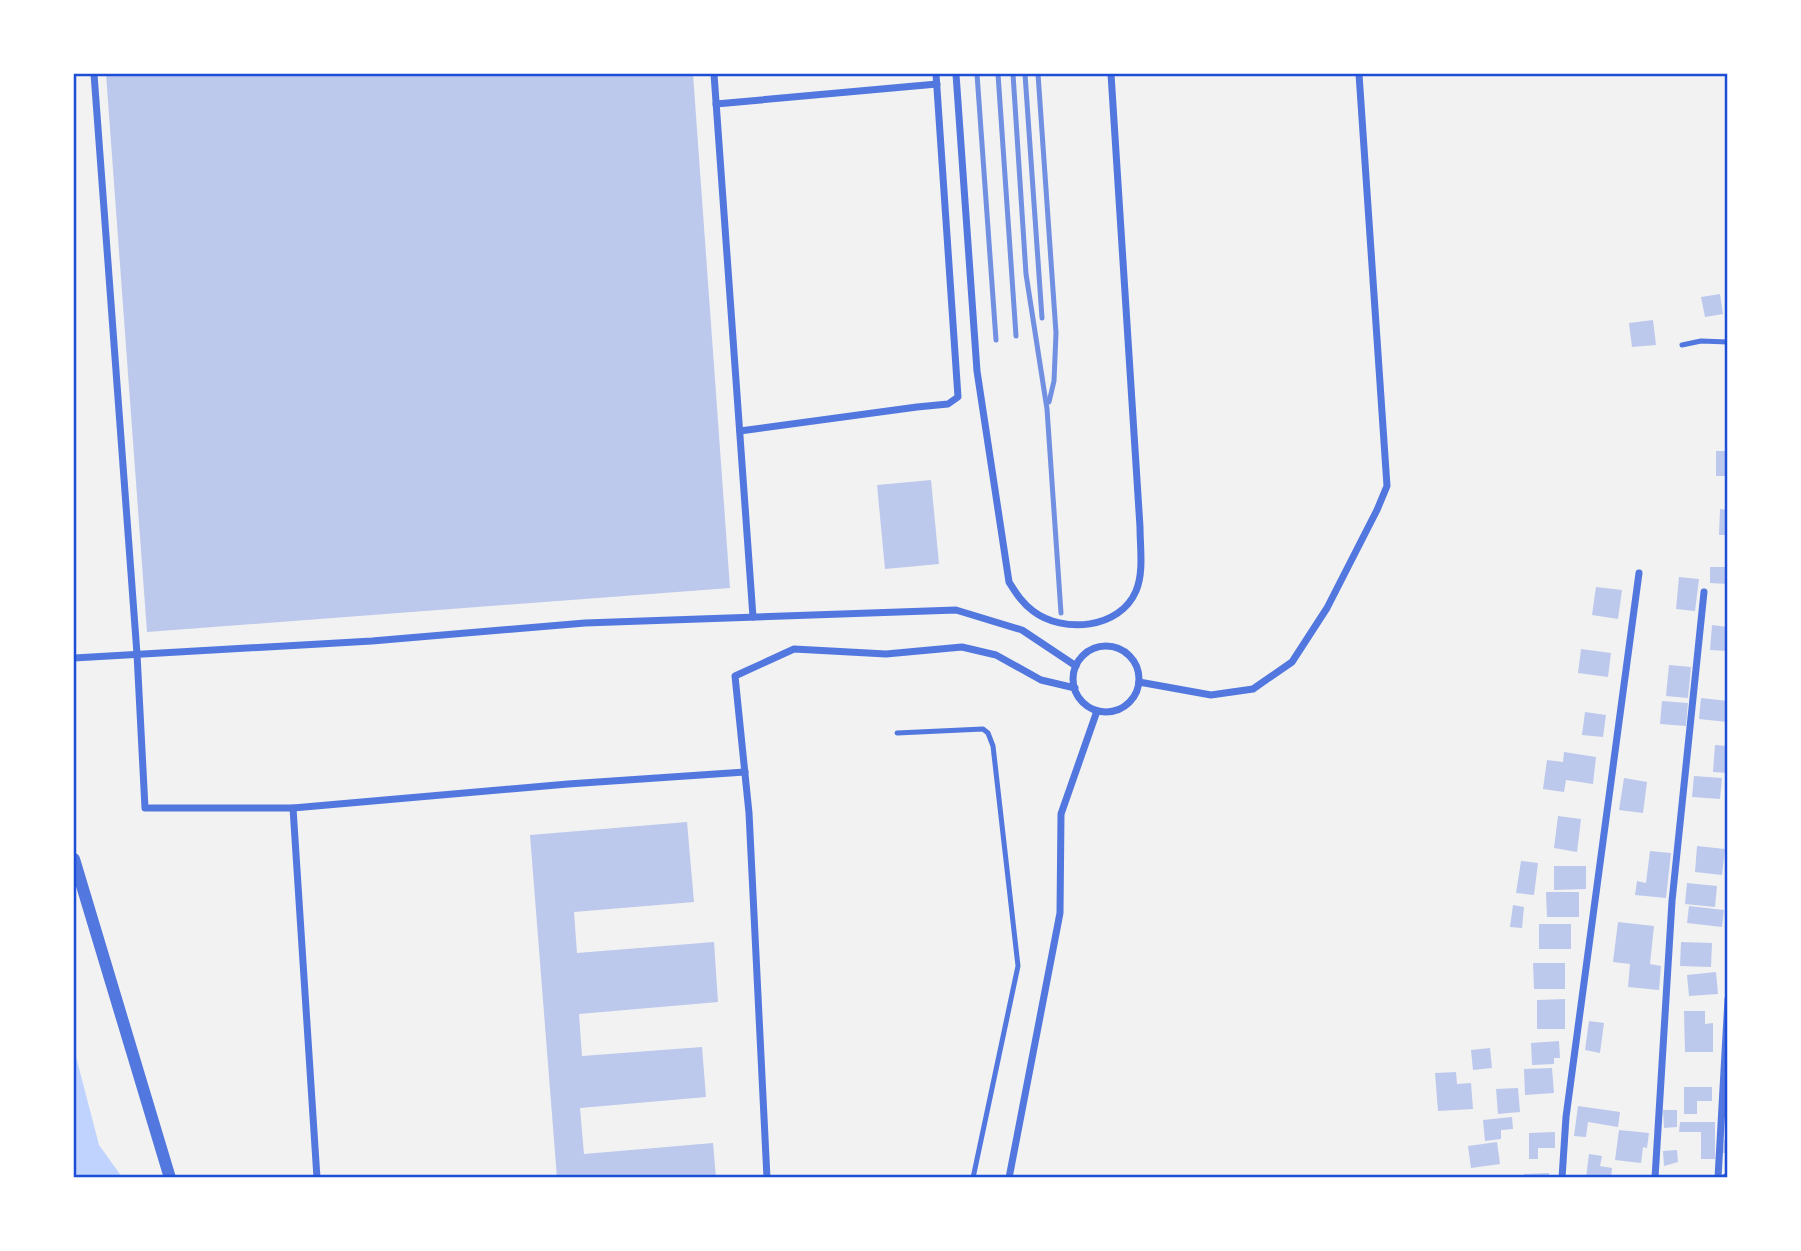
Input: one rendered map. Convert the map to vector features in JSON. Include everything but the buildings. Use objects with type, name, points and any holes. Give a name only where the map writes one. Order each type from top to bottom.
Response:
[{"type":"street","points":[[94,74],[137,654],[145,808],[292,807],[745,772]]},
{"type":"street","points":[[714,74],[753,617]]},
{"type":"street","points":[[740,431],[948,404],[958,397],[936,74]]},
{"type":"street","points":[[956,74],[977,371],[1009,582],[1020,600],[1035,613],[1070,624],[1087,626],[1107,619],[1126,606],[1135,594],[1140,580],[1139,513],[1111,74]]},
{"type":"street","points":[[1139,682],[1211,695],[1253,689],[1292,662],[1327,608],[1387,486],[1359,74]]},
{"type":"street","points":[[716,104],[937,84]]},
{"type":"street","points":[[1562,1178],[1570,1092],[1639,573]]},
{"type":"street","points":[[1655,1178],[1672,901],[1704,592]]},
{"type":"street","points":[[74,658],[372,641],[585,623],[956,610],[1022,630],[1076,666]]},
{"type":"street","points":[[767,1178],[749,813],[735,676],[793,649],[886,654],[962,646],[996,655],[1041,680],[1075,688]]},
{"type":"street","points":[[1099,647],[1119,649],[1135,662],[1139,682],[1130,703],[1109,712],[1097,711],[1080,698],[1073,677],[1076,666],[1089,651],[1099,647]]},
{"type":"street","points":[[1009,1178],[1060,913],[1061,814],[1097,711]]},
{"type":"street","points":[[292,807],[317,1178]]},
{"type":"street","points":[[74,859],[170,1178]]},
{"type":"street","points":[[1718,1178],[1727,999]]},
{"type":"lane","points":[[1682,345],[1701,341],[1727,342]]},
{"type":"lane","points":[[897,733],[983,729],[988,733],[992,746],[1018,966],[973,1178]]},
{"type":"water","points":[[74,1049],[99,1145],[122,1177],[74,1177]]},
{"type":"railway","points":[[977,74],[996,340]]},
{"type":"railway","points":[[998,74],[1016,336]]},
{"type":"railway","points":[[1013,74],[1026,274],[1047,409],[1061,613]]},
{"type":"railway","points":[[1025,74],[1042,318]]},
{"type":"railway","points":[[1038,74],[1056,333],[1054,381],[1049,402]]}]
